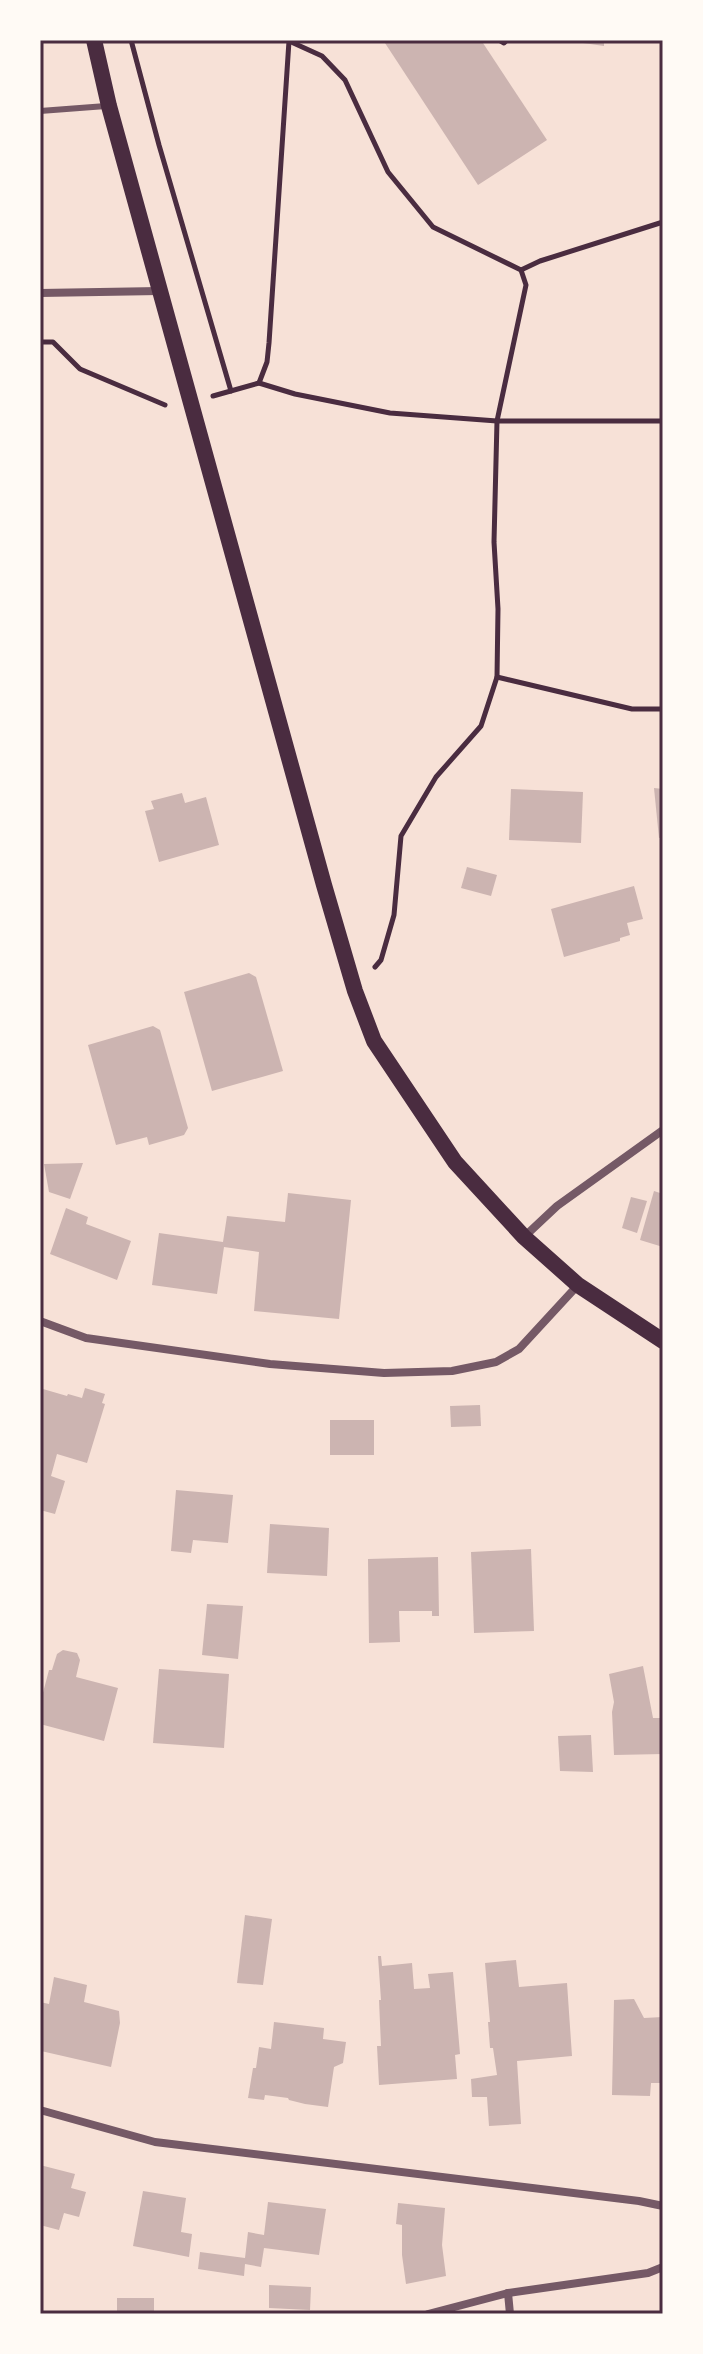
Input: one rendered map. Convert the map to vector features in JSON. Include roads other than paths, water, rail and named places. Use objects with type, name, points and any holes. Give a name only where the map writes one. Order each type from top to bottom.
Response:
[{"type":"main road","points":[[94,40],[109,106],[324,885],[355,991],[374,1041],[455,1162],[524,1237],[578,1285],[663,1341]]},
{"type":"street","points":[[40,293],[160,291]]},
{"type":"street","points":[[524,1237],[557,1206],[663,1130]]},
{"type":"street","points":[[40,1321],[86,1338],[270,1364],[384,1373],[452,1371],[496,1362],[519,1349],[578,1285]]},
{"type":"street","points":[[40,2110],[155,2142],[663,2206]]},
{"type":"street","points":[[428,2314],[508,2293],[648,2273],[663,2267]]},
{"type":"street","points":[[508,2293],[510,2314]]},
{"type":"lane","points":[[40,111],[109,106]]}]
